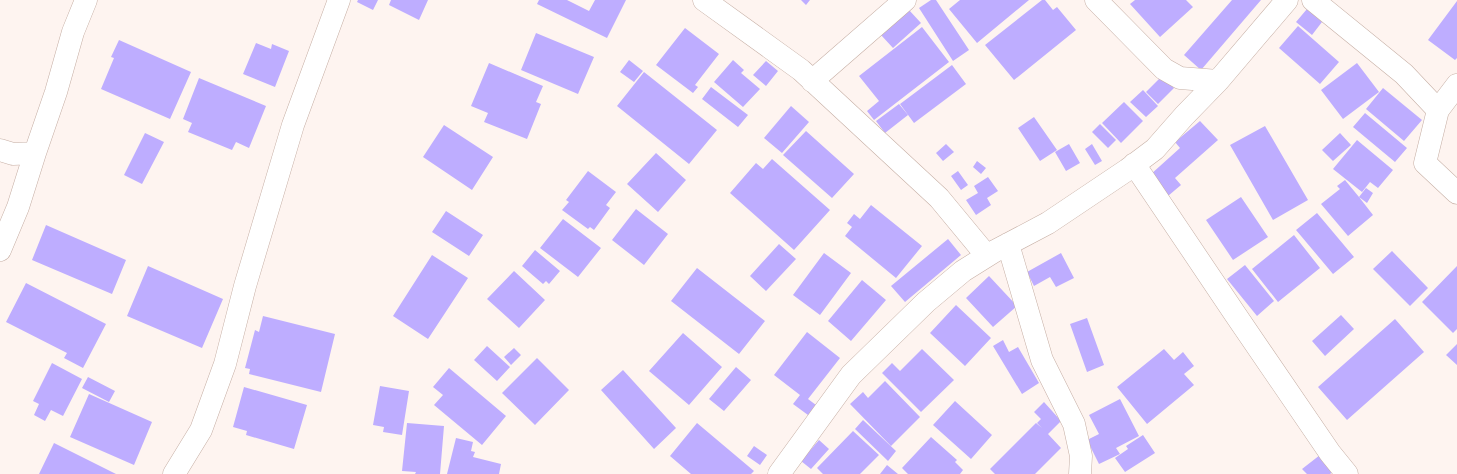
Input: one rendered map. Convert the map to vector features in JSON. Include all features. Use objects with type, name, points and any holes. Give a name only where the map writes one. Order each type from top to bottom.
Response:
[{"type":"street","points":[[0,250],[18,206],[56,92],[73,32],[86,0]]},
{"type":"street","points":[[174,474],[201,430],[225,364],[245,286],[293,124],[339,0]]},
{"type":"street","points":[[704,0],[801,70],[939,198],[987,256]]},
{"type":"street","points":[[812,81],[905,0]]},
{"type":"street","points":[[1096,0],[1164,69],[1180,78],[1218,81]]},
{"type":"street","points":[[779,474],[851,375],[926,302],[963,271],[1008,244],[1048,223],[1155,150],[1184,116],[1218,81],[1287,0]]},
{"type":"street","points":[[1313,0],[1404,74],[1438,110]]},
{"type":"street","points":[[1457,85],[1438,110],[1425,163],[1457,193]]},
{"type":"street","points":[[0,150],[13,154],[35,153]]},
{"type":"street","points":[[1134,164],[1330,453],[1347,474]]},
{"type":"street","points":[[1008,244],[1042,360],[1074,424],[1081,456],[1080,474]]},
{"type":"building","points":[[358,0],[378,0],[373,10],[357,2]]},
{"type":"building","points":[[391,0],[428,0],[419,20],[389,5]]},
{"type":"building","points":[[539,0],[567,0],[589,11],[595,0],[626,0],[607,38],[537,4]]},
{"type":"building","points":[[801,0],[810,0],[806,5]]},
{"type":"building","points":[[931,0],[936,0],[969,50],[953,61],[919,8]]},
{"type":"building","points":[[960,0],[1029,0],[977,43],[949,9]]},
{"type":"building","points":[[1042,0],[1045,0],[1053,10],[1057,7],[1076,30],[1014,80],[985,45]]},
{"type":"building","points":[[1135,0],[1186,0],[1193,7],[1160,37],[1130,4]]},
{"type":"building","points":[[1232,0],[1261,0],[1201,70],[1184,55]]},
{"type":"building","points":[[1457,1],[1457,58],[1455,60],[1428,40]]},
{"type":"building","points":[[1307,9],[1322,22],[1312,35],[1296,22]]},
{"type":"building","points":[[909,10],[921,23],[893,48],[881,35]]},
{"type":"building","points":[[1298,26],[1339,62],[1320,84],[1279,48]]},
{"type":"building","points":[[922,27],[949,62],[874,120],[867,111],[879,101],[859,76]]},
{"type":"building","points":[[685,28],[719,54],[695,85],[698,87],[693,93],[656,65]]},
{"type":"building","points":[[536,33],[594,57],[578,94],[521,70]]},
{"type":"building","points":[[119,40],[191,72],[170,119],[101,89],[114,58],[111,57]]},
{"type":"building","points":[[256,43],[271,49],[272,44],[289,51],[275,87],[243,74]]},
{"type":"building","points":[[629,60],[643,71],[634,82],[620,72]]},
{"type":"building","points":[[733,60],[744,70],[741,73],[760,89],[743,107],[714,82]]},
{"type":"building","points":[[766,61],[778,71],[766,86],[753,75]]},
{"type":"building","points":[[489,63],[543,86],[536,102],[541,104],[527,139],[484,122],[488,113],[471,106]]},
{"type":"building","points":[[1357,63],[1379,92],[1343,119],[1321,90]]},
{"type":"building","points":[[952,65],[966,84],[914,123],[900,104]]},
{"type":"building","points":[[644,72],[717,130],[689,164],[617,106]]},
{"type":"building","points":[[1162,76],[1174,88],[1158,104],[1146,92]]},
{"type":"building","points":[[199,78],[266,106],[249,148],[236,142],[232,150],[188,132],[192,123],[183,119]]},
{"type":"building","points":[[711,87],[748,115],[738,127],[702,99]]},
{"type":"building","points":[[1383,88],[1422,120],[1404,141],[1366,109]]},
{"type":"building","points":[[1143,90],[1158,106],[1146,117],[1130,102]]},
{"type":"building","points":[[1124,102],[1143,121],[1121,143],[1102,123]]},
{"type":"building","points":[[899,104],[908,115],[885,133],[876,121]]},
{"type":"building","points":[[791,106],[809,122],[782,153],[764,138]]},
{"type":"building","points":[[1365,113],[1407,148],[1395,162],[1353,127]]},
{"type":"building","points":[[1034,117],[1057,150],[1040,161],[1018,128]]},
{"type":"building","points":[[1200,121],[1218,140],[1175,178],[1181,185],[1168,196],[1150,175],[1180,148],[1175,142]]},
{"type":"building","points":[[1100,124],[1116,140],[1108,148],[1092,132]]},
{"type":"building","points":[[444,125],[493,157],[472,190],[423,157]]},
{"type":"building","points":[[1265,126],[1308,200],[1273,220],[1230,145]]},
{"type":"building","points":[[806,131],[854,174],[832,198],[783,155]]},
{"type":"building","points":[[145,133],[164,142],[142,184],[124,175]]},
{"type":"building","points":[[1340,133],[1351,145],[1333,161],[1322,150]]},
{"type":"building","points":[[1357,140],[1393,170],[1378,188],[1370,182],[1362,192],[1333,169]]},
{"type":"building","points":[[946,144],[954,152],[943,161],[936,153]]},
{"type":"building","points":[[1069,144],[1080,163],[1066,171],[1055,152]]},
{"type":"building","points":[[1092,144],[1102,161],[1095,165],[1085,149]]},
{"type":"building","points":[[656,153],[686,180],[658,212],[627,184]]},
{"type":"building","points":[[772,159],[830,210],[794,250],[730,193],[756,163],[763,169]]},
{"type":"building","points":[[977,161],[986,168],[981,174],[973,167]]},
{"type":"building","points":[[588,171],[616,192],[606,205],[610,208],[594,230],[590,227],[588,229],[562,210],[569,202],[566,200]]},
{"type":"building","points":[[958,171],[968,185],[961,190],[951,176]]},
{"type":"building","points":[[988,177],[998,191],[987,198],[991,205],[976,215],[966,200],[978,193],[974,186]]},
{"type":"building","points":[[1345,180],[1373,215],[1348,236],[1321,204],[1340,189],[1337,186]]},
{"type":"building","points":[[1366,188],[1373,193],[1367,203],[1359,197]]},
{"type":"building","points":[[1241,197],[1268,237],[1233,260],[1206,220]]},
{"type":"building","points":[[871,205],[922,246],[896,278],[845,236],[852,227],[847,223],[854,214],[860,219]]},
{"type":"building","points":[[636,209],[668,234],[644,265],[612,240]]},
{"type":"building","points":[[446,211],[483,235],[469,256],[432,232]]},
{"type":"building","points":[[1317,213],[1354,257],[1333,274],[1296,230]]},
{"type":"building","points":[[563,219],[601,248],[578,277],[540,248]]},
{"type":"building","points":[[46,225],[126,260],[112,294],[32,260]]},
{"type":"building","points":[[1294,235],[1320,268],[1278,302],[1252,269]]},
{"type":"building","points":[[948,239],[961,255],[905,302],[891,286]]},
{"type":"building","points":[[779,244],[796,259],[766,291],[750,276]]},
{"type":"building","points":[[535,250],[560,271],[549,284],[546,281],[543,284],[522,266]]},
{"type":"building","points":[[1392,251],[1428,288],[1410,306],[1373,269]]},
{"type":"building","points":[[824,253],[851,273],[820,315],[793,295]]},
{"type":"building","points":[[1061,253],[1074,278],[1056,287],[1050,277],[1034,286],[1027,272]]},
{"type":"building","points":[[432,255],[468,278],[428,339],[393,316]]},
{"type":"building","points":[[1245,265],[1274,301],[1257,316],[1227,279]]},
{"type":"building","points":[[148,266],[223,299],[202,348],[127,316]]},
{"type":"building","points":[[1457,266],[1457,329],[1453,333],[1422,302]]},
{"type":"building","points":[[697,268],[765,321],[739,354],[671,301]]},
{"type":"building","points":[[514,271],[545,300],[519,328],[487,299]]},
{"type":"building","points":[[989,276],[1017,306],[993,327],[966,298]]},
{"type":"building","points":[[862,280],[886,300],[851,341],[828,321]]},
{"type":"building","points":[[26,283],[106,324],[83,368],[64,358],[67,353],[6,322]]},
{"type":"building","points":[[956,305],[991,338],[965,366],[930,333]]},
{"type":"building","points":[[1341,315],[1354,329],[1325,356],[1312,341]]},
{"type":"building","points":[[263,316],[335,334],[321,392],[249,374],[250,369],[245,368],[255,330],[259,332]]},
{"type":"building","points":[[1087,318],[1104,365],[1087,372],[1070,324]]},
{"type":"building","points":[[1395,319],[1424,352],[1347,420],[1318,387]]},
{"type":"building","points":[[807,332],[840,358],[808,399],[816,405],[808,415],[793,404],[800,395],[774,375]]},
{"type":"building","points":[[683,333],[722,367],[689,405],[649,371]]},
{"type":"building","points":[[1003,340],[1009,352],[1018,347],[1039,383],[1022,394],[993,346]]},
{"type":"building","points":[[1457,344],[1457,365],[1446,355]]},
{"type":"building","points":[[487,346],[510,367],[497,381],[474,360]]},
{"type":"building","points":[[514,348],[521,355],[511,365],[504,357]]},
{"type":"building","points":[[922,349],[954,380],[921,412],[882,373],[892,363],[900,371]]},
{"type":"building","points":[[1164,349],[1174,360],[1183,352],[1194,366],[1184,374],[1194,385],[1147,424],[1117,387]]},
{"type":"building","points":[[537,358],[569,390],[535,425],[502,393]]},
{"type":"building","points":[[52,363],[82,379],[63,416],[51,410],[45,421],[34,415],[39,404],[33,401]]},
{"type":"building","points":[[736,367],[751,380],[724,411],[709,399]]},
{"type":"building","points":[[449,368],[506,416],[482,445],[434,405],[443,395],[433,387]]},
{"type":"building","points":[[623,370],[676,428],[654,449],[601,390]]},
{"type":"building","points":[[88,377],[115,391],[109,402],[82,388]]},
{"type":"building","points":[[885,381],[920,417],[891,446],[850,404],[863,392],[868,398]]},
{"type":"building","points":[[380,386],[409,391],[402,435],[383,432],[384,427],[373,425]]},
{"type":"building","points":[[244,387],[307,405],[294,449],[246,435],[247,431],[233,427]]},
{"type":"building","points":[[89,394],[152,422],[134,465],[70,437]]},
{"type":"building","points":[[1120,399],[1139,436],[1116,448],[1120,454],[1099,464],[1087,440],[1099,434],[1089,415]]},
{"type":"building","points":[[955,401],[992,435],[971,459],[933,425]]},
{"type":"building","points":[[1044,402],[1061,421],[1048,434],[1061,448],[1035,474],[995,474],[990,469],[1036,423],[1042,428],[1037,423],[1041,419],[1034,412]]},
{"type":"building","points":[[863,420],[896,451],[888,461],[855,429]]},
{"type":"building","points":[[407,423],[444,426],[440,474],[415,474],[416,472],[402,471]]},
{"type":"building","points":[[697,423],[754,471],[751,474],[691,474],[670,456]]},
{"type":"building","points":[[853,431],[879,455],[860,474],[823,474],[817,468]]},
{"type":"building","points":[[1143,435],[1155,453],[1125,472],[1115,458],[1128,449],[1126,446]]},
{"type":"building","points":[[931,437],[957,460],[955,462],[963,470],[960,474],[908,474],[902,468]]},
{"type":"building","points":[[456,438],[473,442],[471,451],[475,452],[473,457],[501,464],[499,474],[447,474]]},
{"type":"building","points":[[819,440],[829,449],[811,469],[801,461]]},
{"type":"building","points":[[54,443],[116,474],[39,474]]},
{"type":"building","points":[[754,446],[767,455],[760,465],[747,456]]},
{"type":"building","points":[[1320,455],[1333,472],[1330,474],[1307,474],[1302,469]]},
{"type":"building","points":[[887,465],[898,474],[880,474]]}]
